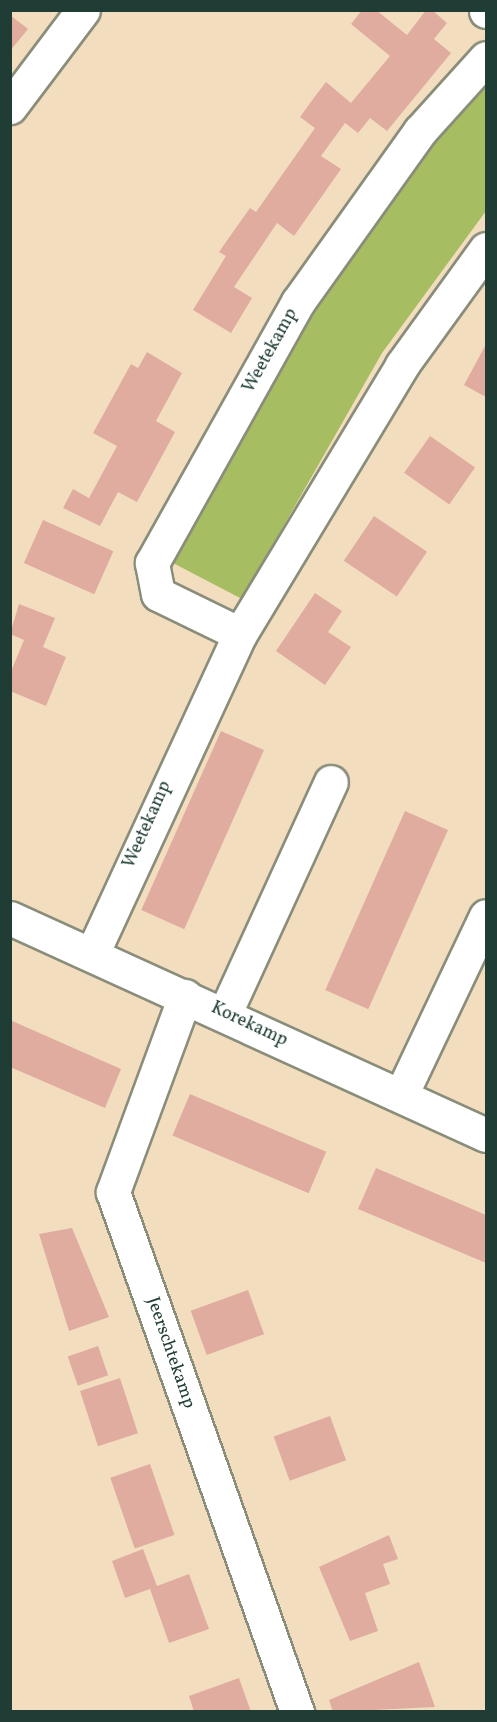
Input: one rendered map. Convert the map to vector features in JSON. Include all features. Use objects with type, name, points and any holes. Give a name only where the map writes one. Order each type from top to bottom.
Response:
[{"type":"street","points":[[10,107],[84,10]]},
{"type":"street","name":"Weetekamp","points":[[240,634],[158,594],[152,563],[298,302],[420,131],[486,58]]},
{"type":"street","name":"Weetekamp","points":[[92,954],[240,634],[402,365],[486,249]]},
{"type":"street","points":[[225,1014],[331,782]]},
{"type":"street","points":[[401,1095],[486,916]]},
{"type":"street","name":"Korekamp","points":[[10,918],[486,1134]]},
{"type":"street","name":"Jeerschtekamp","points":[[185,996],[113,1192],[297,1712]]},
{"type":"green space","points":[[486,76],[486,211],[382,353],[242,599],[173,563],[301,325],[464,95]]},
{"type":"building","points":[[362,10],[376,10],[407,35],[426,10],[432,10],[447,23],[434,39],[451,53],[387,131],[370,118],[358,133],[345,123],[321,156],[341,169],[294,236],[277,223],[234,287],[252,298],[231,333],[193,310],[226,256],[219,252],[250,208],[256,212],[315,128],[300,117],[326,82],[351,103],[390,56],[351,24]]},
{"type":"building","points":[[10,15],[28,29],[10,51]]},
{"type":"building","points":[[486,347],[486,397],[464,385]]},
{"type":"building","points":[[147,352],[182,373],[156,421],[175,432],[137,502],[118,492],[100,526],[63,508],[73,489],[89,498],[117,446],[93,433],[131,364],[138,368]]},
{"type":"building","points":[[430,436],[475,468],[449,504],[404,473]]},
{"type":"building","points":[[374,516],[427,552],[397,597],[344,561]]},
{"type":"building","points":[[43,520],[113,551],[94,594],[24,563]]},
{"type":"building","points":[[315,593],[342,611],[328,632],[351,647],[325,685],[276,651]]},
{"type":"building","points":[[19,604],[55,618],[43,647],[66,657],[46,706],[10,691],[10,674],[24,640],[10,634]]},
{"type":"building","points":[[221,731],[264,750],[184,929],[141,910]]},
{"type":"building","points":[[405,811],[448,830],[368,1009],[325,990]]},
{"type":"building","points":[[10,1020],[121,1069],[105,1108],[10,1067]]},
{"type":"building","points":[[190,1094],[326,1152],[309,1193],[172,1135]]},
{"type":"building","points":[[376,1168],[486,1215],[486,1263],[358,1209]]},
{"type":"building","points":[[72,1228],[109,1317],[69,1331],[39,1234]]},
{"type":"building","points":[[248,1290],[264,1334],[207,1355],[191,1311]]},
{"type":"building","points":[[98,1346],[108,1375],[78,1386],[68,1356]]},
{"type":"building","points":[[120,1378],[138,1433],[98,1446],[80,1391]]},
{"type":"building","points":[[330,1416],[346,1460],[290,1481],[274,1437]]},
{"type":"building","points":[[150,1464],[174,1535],[135,1549],[110,1478]]},
{"type":"building","points":[[389,1535],[398,1559],[383,1564],[390,1584],[365,1593],[378,1631],[350,1641],[319,1567]]},
{"type":"building","points":[[143,1549],[157,1586],[189,1574],[209,1629],[169,1643],[150,1589],[125,1598],[112,1561]]},
{"type":"building","points":[[419,1662],[435,1707],[333,1712],[329,1700]]},
{"type":"building","points":[[239,1678],[251,1712],[194,1712],[189,1696]]}]
